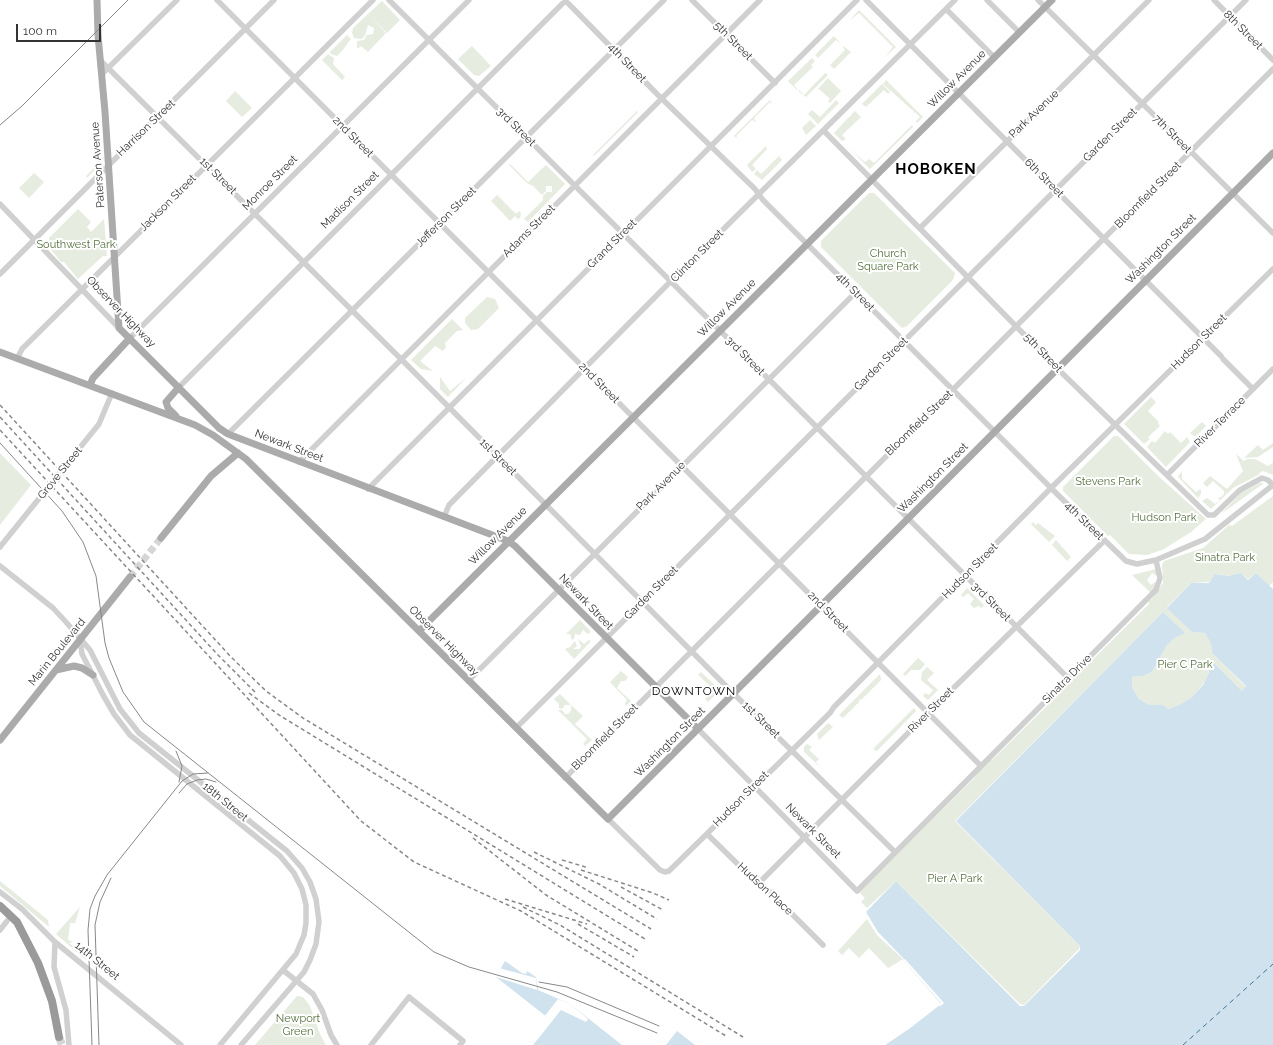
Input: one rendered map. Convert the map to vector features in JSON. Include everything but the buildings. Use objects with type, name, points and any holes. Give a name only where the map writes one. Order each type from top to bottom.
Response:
[{"type":"highway","points":[[0,906],[9,919],[19,924],[43,975],[52,1001],[59,1037]]},
{"type":"main road","name":"Paterson Avenue","points":[[98,0],[98,35],[109,165],[120,328]]},
{"type":"main road","name":"Willow Avenue","points":[[419,631],[958,92],[1052,0]]},
{"type":"main road","name":"Washington Street","points":[[608,819],[1273,153]]},
{"type":"main road","name":"Observer Highway","points":[[120,328],[219,428],[228,434]]},
{"type":"main road","name":"Monroe Street","points":[[90,385],[93,378],[130,338]]},
{"type":"main road","points":[[0,352],[178,418]]},
{"type":"main road","name":"Madison Street","points":[[178,418],[168,408],[166,402],[179,387]]},
{"type":"main road","name":"Observer Highway","points":[[178,418],[202,428],[238,452],[250,463],[565,778],[608,819]]},
{"type":"main road","name":"Newark Street","points":[[228,434],[444,517],[515,546],[698,729]]},
{"type":"main road","points":[[161,538],[211,476],[238,452]]},
{"type":"main road","name":"Marin Boulevard","points":[[1,738],[130,577]]},
{"type":"main road","points":[[56,670],[74,666],[82,668],[93,675]]},
{"type":"street","points":[[102,74],[177,0]]},
{"type":"street","name":"2nd Street","points":[[217,0],[981,766]]},
{"type":"street","name":"Harrison Street","points":[[0,274],[274,0]]},
{"type":"street","name":"Jackson Street","points":[[17,359],[22,349],[206,164],[373,0]]},
{"type":"street","name":"3rd Street","points":[[389,0],[1068,678]]},
{"type":"street","name":"Monroe Street","points":[[130,338],[469,0]]},
{"type":"street","name":"4th Street","points":[[565,0],[662,99],[711,145],[953,390],[1104,540],[1132,563],[1156,560]]},
{"type":"street","name":"Madison Street","points":[[179,387],[565,0]]},
{"type":"street","name":"Jefferson Street","points":[[228,434],[664,0]]},
{"type":"street","name":"5th Street","points":[[692,0],[774,83]]},
{"type":"street","name":"Adams Street","points":[[299,462],[760,0]]},
{"type":"street","name":"Grand Street","points":[[368,488],[857,0]]},
{"type":"street","name":"6th Street","points":[[866,0],[1222,357],[1253,390]]},
{"type":"street","name":"Clinton Street","points":[[444,517],[449,505],[671,281],[955,0]]},
{"type":"street","points":[[987,0],[1019,32]]},
{"type":"street","name":"7th Street","points":[[1038,0],[1273,233]]},
{"type":"street","name":"Park Avenue","points":[[920,228],[1149,0]]},
{"type":"street","name":"8th Street","points":[[1214,0],[1273,60]]},
{"type":"street","name":"Garden Street","points":[[516,728],[1246,0]]},
{"type":"street","points":[[946,9],[994,57]]},
{"type":"street","name":"1st Street","points":[[101,61],[109,67],[733,693],[895,852]]},
{"type":"street","name":"Bloomfield Street","points":[[565,778],[1273,69]]},
{"type":"street","name":"5th Street","points":[[824,131],[1115,425],[1210,516],[1214,515],[1240,490],[1262,478],[1268,480],[1273,485]]},
{"type":"street","name":"Observer Highway","points":[[0,204],[120,328]]},
{"type":"street","name":"Hudson Street","points":[[666,872],[707,834],[1051,488],[1273,269]]},
{"type":"street","name":"Park Avenue","points":[[468,681],[558,589],[856,292]]},
{"type":"street","name":"River Terrace","points":[[1167,475],[1273,369]]},
{"type":"street","name":"Grove Street","points":[[0,548],[99,424],[112,393]]},
{"type":"street","points":[[1156,560],[1205,539],[1273,485]]},
{"type":"street","name":"River Street","points":[[760,882],[928,713],[1104,540]]},
{"type":"street","name":"Sinatra Drive","points":[[857,891],[1156,590],[1160,578],[1156,560]]},
{"type":"street","name":"18th Street","points":[[0,566],[58,613],[90,650],[116,702],[128,721],[148,741],[286,851],[302,868],[310,882],[317,904],[319,928],[312,954],[306,968],[297,980],[241,1045]]},
{"type":"street","name":"18th Street","points":[[80,640],[82,654],[93,675],[114,714],[130,735],[284,860],[300,884],[306,905],[306,929],[296,954],[284,971],[220,1045]]},
{"type":"street","name":"Newark Street","points":[[698,729],[754,786],[757,792],[805,837],[857,891]]},
{"type":"street","points":[[208,799],[212,792]]},
{"type":"street","name":"Observer Highway","points":[[608,819],[636,848],[662,871],[666,872]]},
{"type":"street","name":"Hudson Place","points":[[707,834],[751,877],[760,882],[823,945]]},
{"type":"street","name":"14th Street","points":[[0,892],[22,909],[55,942],[181,1045]]},
{"type":"street","points":[[0,930],[9,919]]},
{"type":"street","points":[[55,942],[54,967],[66,1010],[68,1045]]},
{"type":"street","points":[[284,971],[307,988],[318,1002],[331,1035],[337,1045]]},
{"type":"street","points":[[372,1045],[409,997],[461,1043]]},
{"type":"green space","points":[[382,1],[400,20],[387,33],[368,14]]},
{"type":"green space","points":[[859,10],[896,47],[885,57],[893,47],[859,13],[849,21]]},
{"type":"green space","points":[[368,14],[386,33],[368,52],[361,46],[357,49],[357,41],[364,40],[367,35],[373,34],[374,28],[368,25],[365,36],[361,39],[354,38],[352,33],[353,28]]},
{"type":"green space","points":[[347,35],[351,39],[342,51],[337,56],[331,54],[330,52]]},
{"type":"green space","points":[[834,36],[841,44],[836,40],[818,58],[815,55]]},
{"type":"green space","points":[[842,45],[851,52],[834,69],[830,65],[845,50]]},
{"type":"green space","points":[[472,46],[491,66],[479,76],[474,75],[458,59]]},
{"type":"green space","points":[[328,54],[334,58],[333,64],[345,77],[342,80],[322,60]]},
{"type":"green space","points":[[812,58],[815,61],[811,65],[813,67],[794,85],[797,90],[788,81]]},
{"type":"green space","points":[[825,73],[828,75],[806,97],[799,92],[799,90],[804,95]]},
{"type":"green space","points":[[828,78],[841,91],[830,103],[828,102],[830,99],[819,89],[817,90]]},
{"type":"green space","points":[[886,80],[923,117],[917,123],[916,121],[920,117],[915,112],[913,114],[914,111],[883,84]]},
{"type":"green space","points":[[882,84],[890,92],[888,94],[884,90],[866,107],[862,104]]},
{"type":"green space","points":[[235,91],[252,108],[242,117],[226,101]]},
{"type":"green space","points":[[770,100],[773,105],[770,102],[754,118],[756,122],[752,120],[736,136],[738,139],[734,136]]},
{"type":"green space","points":[[836,100],[839,103],[818,124],[808,114],[812,110],[820,117]]},
{"type":"green space","points":[[637,111],[638,112],[594,156],[593,155]]},
{"type":"green space","points":[[855,111],[861,117],[842,135],[846,139],[842,141],[834,133],[849,117],[851,117],[850,116]]},
{"type":"green space","points":[[810,120],[816,126],[806,135],[802,128]]},
{"type":"green space","points":[[912,125],[913,127],[870,169],[850,149],[865,162],[869,159],[874,163]]},
{"type":"green space","points":[[766,146],[767,149],[752,165],[756,169],[752,172],[747,165]]},
{"type":"green space","points":[[92,148],[100,148],[100,164],[87,178],[86,176],[99,163],[95,160],[99,156]]},
{"type":"green space","points":[[779,156],[782,160],[762,180],[754,174],[757,170],[761,174]]},
{"type":"green space","points":[[510,164],[528,182],[546,165],[565,184],[528,222],[524,219],[543,200],[543,196],[547,192],[552,192],[552,186],[546,186],[546,191],[542,195],[533,186],[527,183],[509,165]]},
{"type":"green space","points":[[34,173],[44,182],[29,198],[19,188]]},
{"type":"green space","points":[[101,181],[103,183],[104,192],[101,197],[97,193],[95,186]]},
{"type":"green space","name":"Church Square Park","points":[[869,193],[874,193],[955,273],[953,280],[907,326],[902,328],[821,247],[821,241]]},
{"type":"green space","points":[[497,195],[516,214],[519,211],[521,213],[520,218],[518,219],[515,216],[510,221],[491,201]]},
{"type":"green space","name":"Southwest Park","points":[[78,209],[91,222],[87,227],[91,232],[104,219],[107,256],[103,256],[78,279],[64,262],[61,262],[46,246],[46,244],[49,244],[49,238]]},
{"type":"green space","points":[[487,297],[495,299],[499,308],[478,329],[471,330],[465,323],[465,318]]},
{"type":"green space","points":[[452,319],[463,330],[457,331],[445,343],[446,347],[443,351],[435,346],[420,361],[433,371],[421,369],[411,360]]},
{"type":"green space","points":[[440,377],[450,391],[466,378],[448,397],[440,389]]},
{"type":"green space","points":[[1151,397],[1156,402],[1148,411],[1159,422],[1158,423],[1160,426],[1148,437],[1150,439],[1144,444],[1124,424]]},
{"type":"green space","points":[[1202,422],[1206,426],[1196,436],[1190,433]]},
{"type":"green space","points":[[1165,431],[1168,434],[1170,432],[1181,443],[1187,437],[1190,442],[1166,467],[1147,447],[1152,441],[1155,443]]},
{"type":"green space","points":[[1114,436],[1118,436],[1156,474],[1206,519],[1191,532],[1164,549],[1147,555],[1129,554],[1110,535],[1108,536],[1063,491],[1063,487]]},
{"type":"green space","points":[[1273,443],[1273,447],[1258,457],[1244,458],[1258,445],[1263,450]]},
{"type":"green space","points":[[0,453],[31,485],[0,525]]},
{"type":"green space","points":[[1236,454],[1244,461],[1247,459],[1255,459],[1268,466],[1273,463],[1273,475],[1263,471],[1259,473],[1260,474],[1233,488],[1211,509],[1202,501],[1207,498],[1215,504],[1220,500],[1218,498],[1224,494],[1224,491],[1213,481],[1207,487],[1203,483],[1210,476],[1227,489],[1243,471]]},
{"type":"green space","points":[[1182,472],[1182,479],[1196,492],[1200,489],[1201,490],[1201,494],[1198,498],[1179,478],[1178,476]]},
{"type":"green space","points":[[1260,483],[1264,483],[1221,514],[1242,492]]},
{"type":"green space","points":[[1273,496],[1273,582],[1269,586],[1256,573],[1248,579],[1241,573],[1231,576],[1216,574],[1209,582],[1191,583],[1167,607],[1192,632],[1205,633],[1211,644],[1212,653],[1246,687],[1242,691],[1212,661],[1207,678],[1200,688],[1192,697],[1181,704],[1168,709],[1163,705],[1149,705],[1139,699],[1132,687],[1132,677],[1143,676],[1152,672],[1167,645],[1184,633],[1163,612],[955,821],[1080,946],[1079,949],[1024,1005],[1020,1004],[896,881],[867,908],[861,902],[865,898],[859,892],[975,777],[976,774],[989,762],[989,760],[992,760],[1062,691],[1063,687],[1075,677],[1076,673],[1079,673],[1149,604],[1149,601],[1163,583],[1162,565],[1164,561],[1203,548],[1229,525],[1232,526]]},
{"type":"green space","points":[[1033,522],[1036,525],[1038,523],[1055,536],[1049,542],[1031,524]]},
{"type":"green space","points":[[1056,540],[1071,557],[1067,561],[1052,545]]},
{"type":"green space","points":[[1156,569],[1159,577],[1152,573],[1147,580],[1151,585],[1155,582],[1157,584],[1151,593],[1132,575]]},
{"type":"green space","points":[[967,588],[984,605],[982,608],[978,606],[974,608],[970,604],[974,599],[968,593],[963,597],[961,595]]},
{"type":"green space","points":[[580,620],[591,632],[588,634],[583,630],[580,635],[575,634],[574,639],[572,640],[570,634],[566,634]]},
{"type":"green space","points":[[578,639],[584,644],[589,640],[591,641],[574,659],[565,649],[570,647],[575,641],[577,646],[573,649],[580,649],[581,646]]},
{"type":"green space","points":[[918,658],[925,664],[920,670],[911,670],[905,676],[903,674]]},
{"type":"green space","points":[[927,667],[934,673],[927,680],[938,690],[928,700],[923,696],[925,693],[929,695],[933,690],[921,680],[922,672]]},
{"type":"green space","points":[[621,671],[628,677],[625,681],[621,681],[617,688],[631,701],[626,706],[625,703],[627,700],[610,682]]},
{"type":"green space","points":[[701,672],[720,690],[708,702],[705,699],[714,690],[698,675]]},
{"type":"green space","points":[[880,674],[881,680],[861,700],[860,699],[859,702],[843,718],[839,715]]},
{"type":"green space","points":[[560,694],[571,705],[565,705],[562,709],[559,708],[559,704],[554,699]]},
{"type":"green space","points":[[571,705],[583,716],[575,724],[592,740],[585,746],[583,744],[587,739],[558,710],[562,710],[565,714],[568,714],[571,711]]},
{"type":"green space","points":[[914,708],[916,711],[878,750],[876,751],[873,749]]},
{"type":"green space","points":[[828,723],[833,727],[819,740],[817,734]]},
{"type":"green space","points":[[807,744],[812,747],[809,750],[819,759],[816,762],[821,768],[804,752],[804,747]]},
{"type":"green space","points":[[0,881],[48,920],[49,927],[0,886]]},
{"type":"green space","points":[[80,907],[75,923],[70,923],[68,940],[73,942],[69,943],[86,956],[86,960],[56,934]]},
{"type":"green space","points":[[867,919],[877,935],[903,959],[888,968],[869,948],[859,958],[849,948],[842,955],[838,951]]},
{"type":"green space","name":"Newport Green","points":[[297,996],[303,997],[310,1006],[320,1034],[326,1045],[255,1045]]},
{"type":"water","points":[[1241,573],[1248,580],[1256,573],[1273,589],[1273,1045],[885,1045],[909,1029],[941,1004],[903,960],[904,959],[878,932],[866,912],[896,881],[1020,1006],[1024,1006],[1080,950],[1080,946],[956,821],[1163,612],[1185,633],[1175,638],[1167,645],[1152,672],[1143,676],[1132,677],[1132,687],[1139,699],[1149,705],[1163,705],[1168,709],[1181,704],[1192,697],[1203,685],[1212,661],[1242,691],[1246,686],[1212,653],[1211,644],[1205,633],[1192,632],[1167,608],[1191,583],[1209,583],[1215,574],[1229,576]]},
{"type":"water","points":[[505,961],[522,973],[526,974],[527,971],[536,977],[538,990],[570,1004],[622,1045],[533,1045],[552,1021],[496,977]]},
{"type":"water","points":[[677,1031],[695,1045],[666,1045]]},
{"type":"pier","points":[[905,959],[944,1003],[943,1004],[939,1007],[941,1003],[903,960]]},
{"type":"pier","points":[[499,968],[536,978],[537,990],[496,977]]},
{"type":"pier","points":[[558,999],[570,1004],[588,1019],[586,1022],[561,1010],[537,1040],[536,1038],[549,1021],[544,1017]]},
{"type":"ferry route","points":[[1183,1045],[1273,964]]},
{"type":"tunnel","points":[[130,577],[161,538]]},
{"type":"tunnel","points":[[59,1037],[62,1045]]},
{"type":"tram line","points":[[0,125],[22,106],[128,0]]},
{"type":"tram line","points":[[0,443],[62,511],[83,542],[96,576],[105,643],[109,658],[123,692],[144,722],[434,952],[469,967],[557,992],[657,1033]]},
{"type":"tram line","points":[[176,751],[182,766],[179,782]]},
{"type":"tram line","points":[[92,1045],[88,930],[90,909],[95,896],[107,875],[182,781],[193,774],[208,773]]},
{"type":"tram line","points":[[179,793],[187,784],[197,780],[206,779],[216,782]]},
{"type":"tram line","points":[[99,1045],[95,925],[100,902],[111,878]]},
{"type":"tram line","points":[[539,982],[567,987],[659,1026]]},
{"type":"railway","points":[[0,405],[231,657],[266,691],[303,718],[651,929]]},
{"type":"railway","points":[[0,417],[217,654],[257,694]]},
{"type":"railway","points":[[0,430],[361,821],[414,862],[521,911],[726,1036]]},
{"type":"railway","points":[[249,693],[279,715],[645,939]]},
{"type":"railway","points":[[473,838],[546,895],[638,951]]},
{"type":"railway","points":[[534,852],[599,884],[657,919]]},
{"type":"railway","points":[[562,860],[589,868]]},
{"type":"railway","points":[[581,870],[653,893],[669,900]]},
{"type":"railway","points":[[621,887],[663,910]]},
{"type":"railway","points":[[505,899],[587,924]]},
{"type":"railway","points":[[523,907],[560,925],[743,1037]]},
{"type":"railway","points":[[578,924],[634,957]]},
{"type":"district","name":"HOBOKEN","points":[[936,169]]},
{"type":"district","name":"DOWNTOWN","points":[[694,691]]},
{"type":"park label","name":"Stevens Park","points":[[1108,482]]},
{"type":"park label","name":"Hudson Park","points":[[1164,518]]},
{"type":"park label","name":"Sinatra Park","points":[[1225,558]]},
{"type":"park label","name":"Pier C Park","points":[[1185,665]]},
{"type":"park label","name":"Pier A Park","points":[[955,879]]}]
